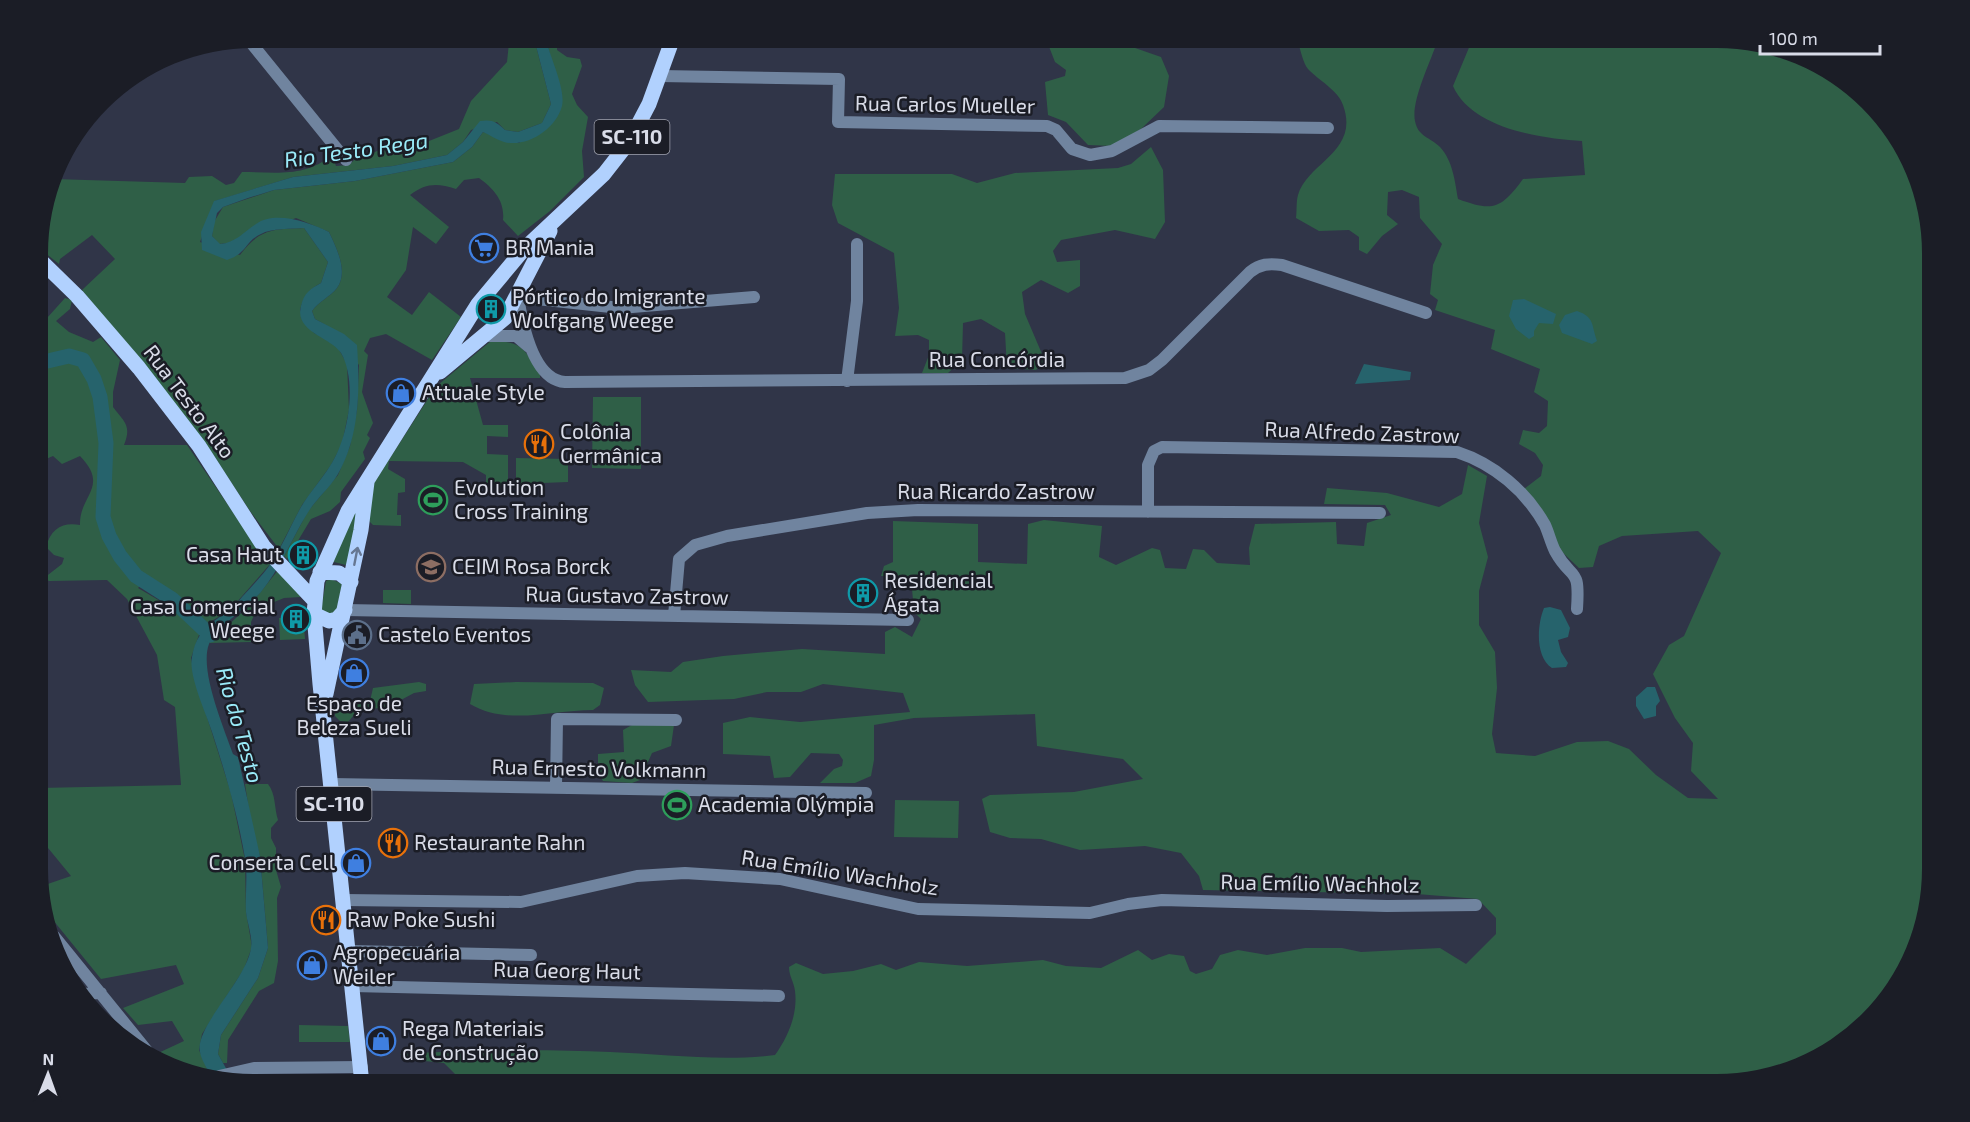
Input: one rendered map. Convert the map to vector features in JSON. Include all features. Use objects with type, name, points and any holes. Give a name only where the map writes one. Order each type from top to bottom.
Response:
[{"type":"main road","name":"SC-110","points":[[362,1074],[314,607],[319,576],[348,511],[466,323],[496,280],[621,154],[643,118],[670,48]]},
{"type":"main road","name":"SC-110","points":[[430,380],[505,318],[518,297],[541,246],[559,216]]},
{"type":"main road","name":"Rua Testo Alto","points":[[48,268],[77,296],[157,390],[199,446],[258,539],[294,578],[314,607]]},
{"type":"main road","points":[[496,280],[518,297]]},
{"type":"main road","points":[[466,323],[473,332],[485,336]]},
{"type":"main road","name":"SC-110","points":[[324,708],[364,516],[368,479]]},
{"type":"main road","points":[[294,578],[339,573],[351,582]]},
{"type":"main road","points":[[314,607],[329,621],[337,619],[345,610]]},
{"type":"street","points":[[255,48],[346,160]]},
{"type":"street","name":"Rua Carlos Mueller","points":[[660,76],[839,79],[838,123],[1047,126],[1056,130],[1072,149],[1090,155],[1112,151],[1159,126],[1328,128]]},
{"type":"street","points":[[847,381],[857,302],[857,244]]},
{"type":"street","name":"Rua Concórdia","points":[[485,336],[516,336],[532,350],[548,375],[559,382],[1111,379],[1137,376],[1162,360],[1250,272],[1261,265],[1270,263],[1426,313]]},
{"type":"street","points":[[518,297],[620,308],[754,297]]},
{"type":"street","name":"Rua Concórdia","points":[[518,297],[532,350]]},
{"type":"street","name":"Rua Alfredo Zastrow","points":[[1148,512],[1148,465],[1154,451],[1162,447],[1457,452],[1489,466],[1507,479],[1533,507],[1547,529],[1558,556],[1577,576],[1579,583],[1577,609]]},
{"type":"street","name":"Rua Ricardo Zastrow","points":[[674,616],[679,559],[694,545],[727,536],[892,511],[1380,513]]},
{"type":"street","name":"Rua Gustavo Zastrow","points":[[345,610],[908,620]]},
{"type":"street","points":[[556,788],[557,719],[676,720]]},
{"type":"street","name":"Rua Ernesto Volkmann","points":[[332,784],[866,794]]},
{"type":"street","name":"Rua Emílio Wachholz","points":[[344,900],[521,902],[637,876],[685,873],[780,879],[918,909],[1090,913],[1128,903],[1162,900],[1404,906],[1476,905]]},
{"type":"street","points":[[350,951],[531,955]]},
{"type":"street","points":[[70,960],[101,993],[136,1036]]},
{"type":"street","name":"Rua Georg Haut","points":[[353,986],[779,996]]},
{"type":"street","points":[[91,993],[101,993]]},
{"type":"street","points":[[232,1072],[261,1067],[362,1067]]},
{"type":"shaded area","points":[[508,48],[537,48],[551,104],[542,123],[518,132],[505,130],[497,122],[471,130],[463,142],[447,155],[393,166],[293,177],[215,201],[200,242],[240,255],[260,235],[275,230],[304,228],[328,262],[321,283],[307,294],[300,310],[314,333],[335,343],[347,364],[349,410],[342,444],[331,465],[302,505],[279,549],[250,511],[206,444],[82,290],[115,259],[92,235],[60,259],[59,264],[48,255],[50,226],[62,179],[185,183],[189,177],[212,176],[226,185],[234,183],[242,172],[278,173],[300,170],[311,167],[332,155],[336,166],[349,165],[361,153],[367,156],[381,149],[389,152],[394,143],[429,141],[459,129],[471,101],[507,62]]},
{"type":"shaded area","points":[[537,48],[549,48],[563,99],[554,122],[539,135],[513,143],[501,141],[483,132],[472,147],[453,162],[355,181],[274,190],[223,207],[217,213],[212,236],[220,244],[230,242],[256,224],[273,218],[293,219],[329,232],[340,260],[342,275],[337,288],[312,311],[315,319],[344,334],[357,345],[358,395],[351,444],[338,474],[310,509],[268,583],[255,598],[218,631],[209,644],[207,668],[210,683],[233,754],[238,757],[260,856],[268,948],[258,978],[221,1035],[218,1054],[228,1072],[207,1068],[200,1052],[200,1042],[212,1017],[247,960],[251,948],[251,935],[246,912],[246,871],[242,842],[222,765],[195,685],[192,657],[195,645],[205,629],[234,605],[268,567],[301,507],[330,466],[342,441],[350,395],[346,365],[341,353],[308,328],[300,315],[304,298],[311,289],[321,283],[328,262],[304,228],[265,232],[251,240],[239,254],[227,260],[202,250],[201,232],[214,201],[293,177],[393,166],[447,155],[463,142],[480,121],[488,120],[497,123],[505,130],[518,132],[542,123],[551,104]]},
{"type":"shaded area","points":[[548,48],[557,48],[567,57],[580,59],[582,66],[572,94],[577,105],[588,117],[582,151],[584,177],[550,211],[518,236],[503,220],[502,207],[497,196],[479,178],[464,180],[456,189],[432,185],[421,188],[410,195],[449,227],[436,244],[413,227],[406,270],[387,297],[412,315],[429,292],[461,317],[432,360],[386,334],[370,338],[364,351],[368,355],[362,392],[373,423],[367,435],[370,438],[363,452],[365,459],[341,492],[340,502],[330,511],[311,519],[287,559],[284,556],[308,511],[338,475],[350,446],[357,410],[359,365],[324,324],[315,319],[312,311],[337,288],[342,275],[342,267],[329,232],[296,218],[229,243],[219,244],[212,236],[214,222],[223,207],[274,190],[355,181],[453,162],[472,147],[483,132],[519,143],[562,105]]},
{"type":"shaded area","points":[[1050,48],[1135,48],[1161,57],[1169,76],[1164,107],[1141,129],[1113,146],[1088,145],[1066,122],[1048,115],[1045,82],[1065,76],[1066,70],[1055,62]]},
{"type":"shaded area","points":[[1299,48],[1435,48],[1421,83],[1414,113],[1415,121],[1419,130],[1440,147],[1448,159],[1458,199],[1480,206],[1502,202],[1523,179],[1585,175],[1582,141],[1528,134],[1509,128],[1475,112],[1462,100],[1453,86],[1469,48],[1717,48],[1770,55],[1819,75],[1842,90],[1880,128],[1895,151],[1911,187],[1922,240],[1922,882],[1911,935],[1895,971],[1880,994],[1842,1032],[1808,1053],[1757,1070],[1730,1074],[455,1074],[444,1063],[405,1059],[400,1054],[505,1050],[584,1051],[714,1058],[775,1055],[788,1033],[793,1017],[796,1000],[789,967],[796,963],[823,974],[853,971],[881,964],[896,970],[919,962],[967,966],[1043,960],[1066,966],[1101,968],[1138,950],[1152,960],[1169,954],[1184,956],[1190,971],[1196,974],[1212,969],[1220,955],[1238,950],[1267,955],[1305,948],[1342,948],[1361,952],[1440,948],[1466,964],[1496,934],[1496,918],[1478,899],[1417,894],[1203,890],[1199,876],[1181,853],[1145,846],[1080,850],[1041,839],[1010,838],[990,832],[982,799],[990,795],[1074,792],[1143,779],[1123,759],[1037,746],[1035,714],[914,718],[874,725],[874,760],[871,776],[855,783],[820,783],[834,769],[842,766],[843,760],[839,754],[811,753],[790,777],[774,778],[770,756],[723,754],[723,723],[750,717],[800,722],[910,712],[903,693],[823,684],[801,692],[767,692],[734,699],[648,702],[635,685],[631,670],[671,672],[683,662],[802,649],[885,654],[885,632],[895,627],[912,637],[921,619],[914,612],[911,577],[881,576],[884,566],[893,562],[893,521],[978,524],[978,562],[1027,564],[1028,524],[1044,520],[1102,526],[1099,557],[1116,565],[1152,548],[1160,550],[1165,568],[1186,569],[1193,549],[1204,550],[1217,563],[1250,565],[1249,548],[1255,524],[1336,522],[1337,544],[1364,546],[1367,523],[1391,515],[1385,505],[1324,504],[1327,488],[1387,493],[1439,507],[1462,494],[1468,465],[1487,476],[1479,523],[1488,557],[1479,591],[1479,625],[1495,652],[1497,688],[1492,734],[1496,753],[1535,756],[1577,742],[1608,741],[1629,749],[1656,775],[1688,798],[1718,799],[1691,771],[1693,743],[1675,718],[1653,674],[1669,645],[1684,636],[1721,553],[1698,531],[1622,536],[1599,546],[1593,567],[1579,568],[1560,550],[1524,489],[1541,476],[1543,465],[1535,453],[1519,444],[1523,430],[1539,433],[1547,426],[1548,401],[1534,392],[1540,369],[1491,349],[1495,330],[1435,310],[1438,300],[1430,294],[1433,265],[1442,244],[1420,218],[1419,197],[1402,190],[1388,192],[1387,215],[1398,224],[1382,236],[1367,254],[1359,250],[1359,237],[1349,230],[1319,231],[1296,218],[1298,195],[1312,174],[1339,145],[1345,134],[1346,121],[1343,105],[1337,95],[1312,73],[1303,60]]},
{"type":"shaded area","points":[[1151,147],[1163,170],[1165,222],[1155,239],[1115,230],[1061,240],[1053,251],[1057,262],[1080,260],[1080,286],[1068,293],[1041,280],[1022,292],[1025,314],[1045,361],[1036,370],[1007,368],[1005,333],[981,319],[963,323],[962,360],[948,373],[922,373],[929,355],[929,340],[918,335],[895,336],[899,308],[894,253],[838,223],[832,205],[835,174],[952,174],[977,183],[1015,173],[1118,168],[1131,164]]},
{"type":"shaded area","points":[[65,298],[72,300],[70,309],[56,321],[69,332],[93,342],[101,337],[120,360],[113,392],[113,407],[126,424],[127,433],[124,445],[187,445],[254,543],[271,563],[229,611],[208,623],[176,594],[148,577],[138,588],[172,608],[200,632],[191,658],[195,679],[231,793],[245,860],[246,912],[252,947],[244,969],[202,1034],[199,1050],[207,1068],[161,1052],[184,1041],[172,1021],[138,1025],[123,1008],[184,984],[176,965],[101,979],[55,922],[49,884],[71,876],[48,848],[48,788],[181,785],[175,707],[164,700],[157,655],[127,599],[107,580],[48,580],[48,575],[62,564],[64,558],[54,555],[48,549],[48,540],[58,528],[68,524],[80,525],[81,515],[93,484],[93,476],[80,456],[62,464],[53,456],[48,458],[48,317]]},
{"type":"shaded area","points":[[1524,299],[1556,314],[1553,324],[1539,323],[1534,336],[1529,339],[1516,329],[1509,316],[1513,300]]},
{"type":"shaded area","points":[[1577,311],[1583,313],[1592,322],[1597,341],[1592,344],[1562,333],[1559,325],[1565,315]]},
{"type":"shaded area","points":[[491,341],[502,341],[522,348],[540,374],[540,378],[470,378],[483,425],[508,425],[508,437],[487,436],[487,454],[508,455],[508,486],[486,486],[486,475],[463,462],[389,461],[388,469],[405,479],[405,492],[398,493],[397,515],[401,515],[401,526],[373,525],[369,521],[372,486],[438,385]]},
{"type":"shaded area","points":[[1364,364],[1411,372],[1410,380],[1355,384]]},
{"type":"shaded area","points":[[593,397],[641,397],[641,469],[592,468]]},
{"type":"shaded area","points":[[516,458],[568,459],[568,482],[516,484]]},
{"type":"shaded area","points":[[361,511],[346,565],[330,561],[351,512]]},
{"type":"shaded area","points":[[279,569],[301,597],[284,598],[257,609],[251,622],[251,642],[209,643],[251,604]]},
{"type":"shaded area","points":[[331,579],[342,584],[336,614],[333,615],[321,610],[326,581]]},
{"type":"shaded area","points":[[383,590],[411,590],[411,604],[383,603]]},
{"type":"shaded area","points":[[1544,608],[1561,610],[1570,628],[1568,637],[1558,640],[1561,652],[1568,663],[1566,667],[1552,668],[1546,663],[1540,649],[1539,632],[1542,615]]},
{"type":"shaded area","points":[[279,618],[287,618],[288,628],[304,627],[305,639],[280,640]]},
{"type":"shaded area","points":[[419,682],[426,684],[426,691],[414,693],[386,708],[359,709],[348,722],[340,721],[335,716],[335,709],[339,705],[370,701],[373,688]]},
{"type":"shaded area","points":[[593,683],[604,688],[600,705],[593,710],[514,716],[484,711],[470,704],[474,684]]},
{"type":"shaded area","points":[[1647,687],[1655,687],[1660,701],[1656,706],[1656,716],[1644,719],[1636,706],[1636,697]]},
{"type":"shaded area","points":[[632,725],[674,725],[671,746],[652,753],[640,780],[632,783],[603,781],[598,773],[598,754],[624,752],[623,730]]},
{"type":"shaded area","points":[[245,784],[268,784],[274,797],[278,820],[271,828],[271,838],[276,848],[276,870],[281,887],[277,898],[278,961],[274,983],[259,991],[228,1040],[227,1063],[223,1063],[218,1054],[221,1035],[258,978],[268,948],[260,856],[251,824]]},
{"type":"shaded area","points":[[895,800],[959,801],[958,838],[894,837]]},
{"type":"shaded area","points":[[299,1025],[348,1026],[350,1042],[299,1042]]},
{"type":"waterway","name":"Rio do Testo","points":[[48,361],[69,356],[83,360],[94,379],[100,397],[106,443],[103,517],[109,536],[120,556],[136,576],[172,599],[210,635]]},
{"type":"place","name":"BR Mania","points":[[484,248]]},
{"type":"place","name":"Pórtico do Imigrante Wolfgang Weege","points":[[491,309]]},
{"type":"place","name":"Attuale Style","points":[[401,393]]},
{"type":"place","name":"Colônia Germânica","points":[[539,444]]},
{"type":"place","name":"Evolution Cross Training","points":[[433,500]]},
{"type":"place","name":"Casa Haut","points":[[303,555]]},
{"type":"place","name":"CEIM Rosa Borck","points":[[431,567]]},
{"type":"place","name":"Residencial Ágata","points":[[863,593]]},
{"type":"place","name":"Casa Comercial Weege","points":[[296,619]]},
{"type":"place","name":"Castelo Eventos","points":[[357,635]]},
{"type":"place","name":"Espaço de Beleza Sueli","points":[[354,673]]},
{"type":"place","name":"Academia Olýmpia","points":[[677,805]]},
{"type":"place","name":"Restaurante Rahn","points":[[393,843]]},
{"type":"place","name":"Conserta Cell","points":[[356,863]]},
{"type":"place","name":"Raw Poke Sushi","points":[[326,920]]},
{"type":"place","name":"Agropecuária Weiler","points":[[312,965]]},
{"type":"place","name":"Rega Materiais de Construção","points":[[381,1041]]},
{"type":"water label","name":"Rio Testo Rega","points":[[356,150]]}]
